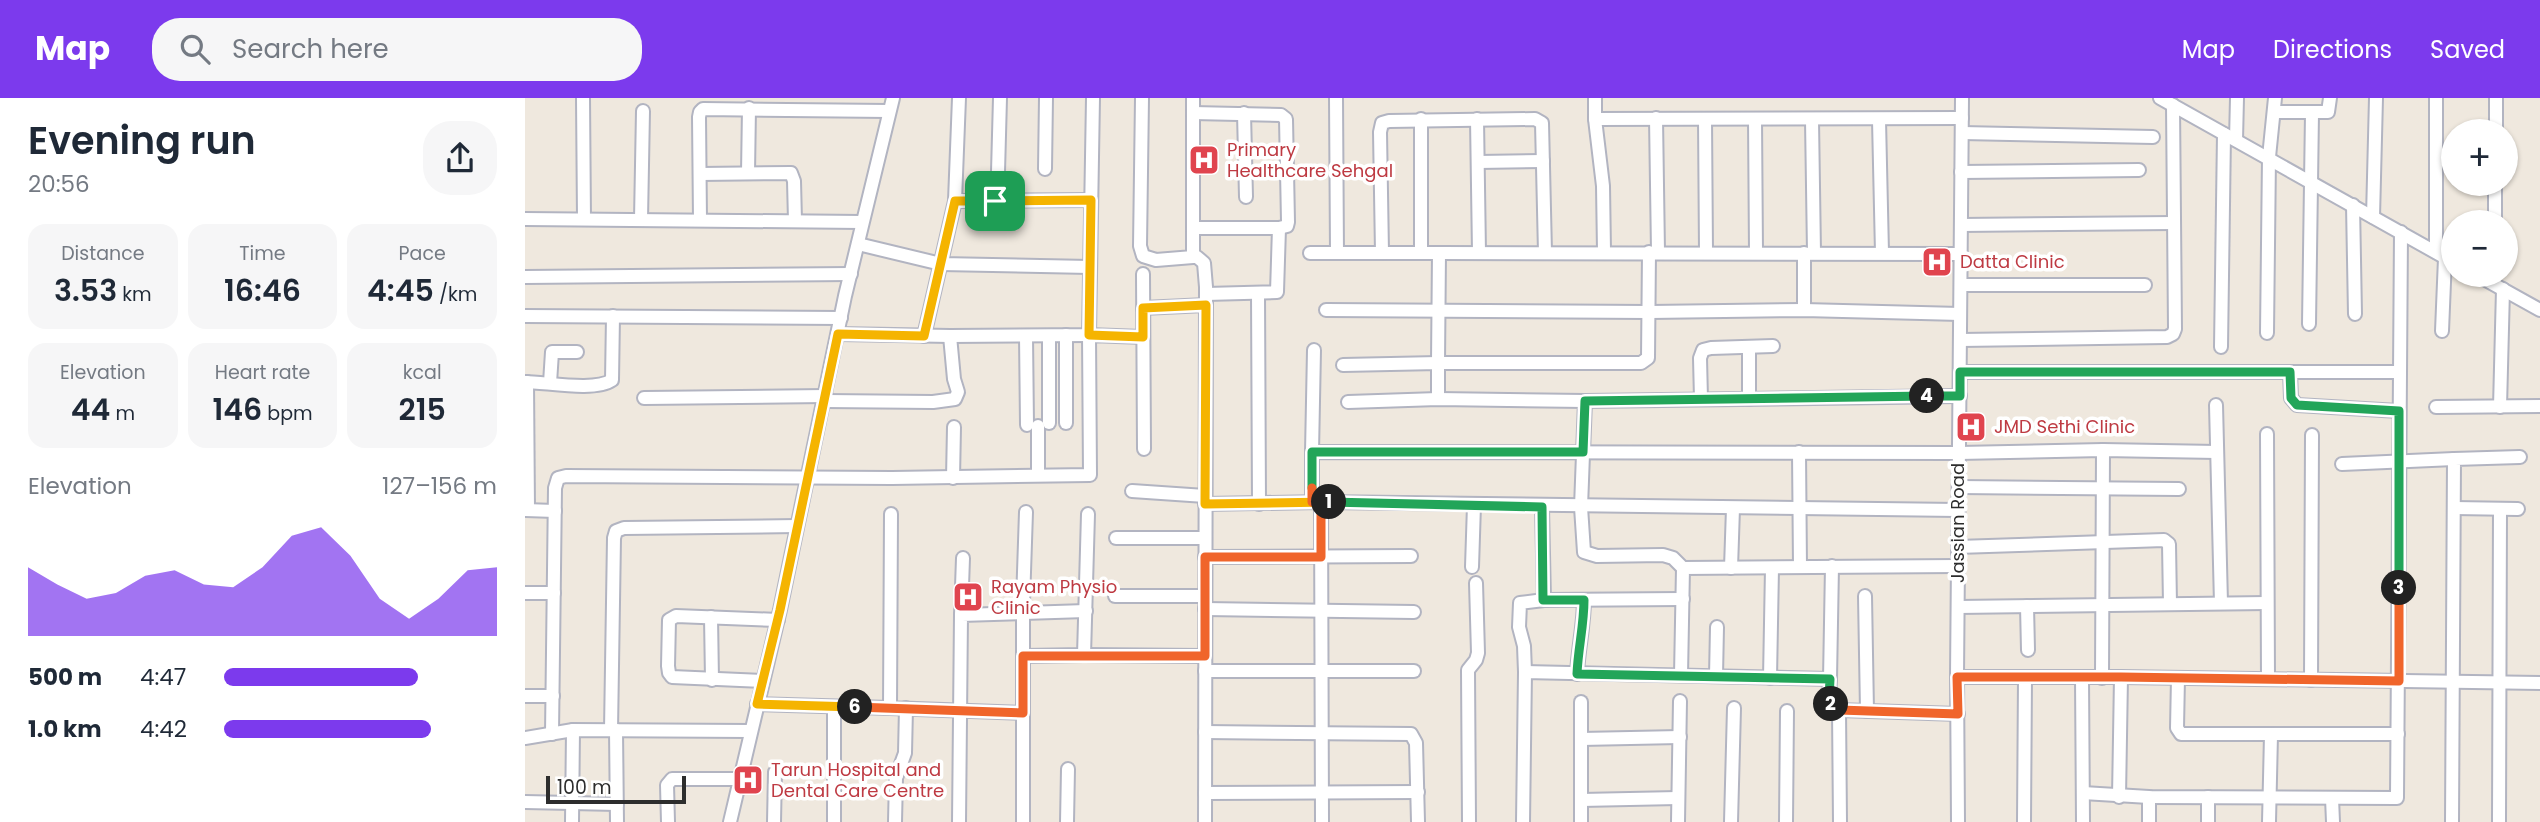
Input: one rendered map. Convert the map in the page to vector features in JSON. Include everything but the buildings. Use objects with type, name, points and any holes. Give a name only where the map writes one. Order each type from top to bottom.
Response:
[{"type":"street","points":[[583,98],[584,219]]},
{"type":"street","points":[[924,336],[955,201],[958,98]]},
{"type":"street","points":[[998,172],[1000,98]]},
{"type":"street","points":[[1045,169],[1046,98]]},
{"type":"street","points":[[552,734],[555,484],[561,476],[953,478],[1090,475],[1089,335],[1093,98]]},
{"type":"street","points":[[1142,98],[1142,252],[1148,259],[1197,257],[1204,263],[1205,822]]},
{"type":"street","points":[[1192,98],[1193,257]]},
{"type":"street","points":[[1336,98],[1337,253]]},
{"type":"street","points":[[1595,98],[1603,186],[1604,251]]},
{"type":"street","name":"Jassian Road","points":[[1958,822],[1962,98]]},
{"type":"street","points":[[2160,98],[2441,255]]},
{"type":"street","points":[[2188,98],[2188,113]]},
{"type":"street","points":[[2237,98],[2237,140]]},
{"type":"street","points":[[2267,333],[2269,157],[2275,98]]},
{"type":"street","points":[[2275,112],[2328,112],[2330,98]]},
{"type":"street","points":[[2373,217],[2376,98]]},
{"type":"street","points":[[2436,98],[2442,210]]},
{"type":"street","points":[[2495,119],[2496,98]]},
{"type":"street","points":[[700,220],[699,112],[703,103],[748,108],[891,104],[862,222],[778,620],[730,822]]},
{"type":"street","points":[[1960,340],[2171,335],[2175,329],[2173,105]]},
{"type":"street","points":[[748,108],[748,173]]},
{"type":"street","points":[[641,219],[643,111]]},
{"type":"street","points":[[1192,113],[1282,115],[1286,119],[1288,222],[1287,226],[1279,228],[1193,228]]},
{"type":"street","points":[[1244,113],[1245,197]]},
{"type":"street","points":[[2309,324],[2312,113]]},
{"type":"street","points":[[1343,365],[1641,363],[1648,358],[1654,252],[1656,118]]},
{"type":"street","points":[[1595,119],[1962,118]]},
{"type":"street","points":[[1382,253],[1381,127],[1389,121],[1421,119],[1535,119],[1542,122],[1545,253]]},
{"type":"street","points":[[1421,119],[1421,253]]},
{"type":"street","points":[[1477,119],[1479,253]]},
{"type":"street","points":[[1705,119],[1706,252]]},
{"type":"street","points":[[1755,119],[1756,252]]},
{"type":"street","points":[[1804,310],[1809,253],[1812,120]]},
{"type":"street","points":[[1879,120],[1882,253]]},
{"type":"street","points":[[1962,133],[2153,137]]},
{"type":"street","points":[[2221,347],[2224,134]]},
{"type":"street","points":[[1478,162],[1543,161]]},
{"type":"street","points":[[1961,172],[2139,170]]},
{"type":"street","points":[[700,174],[791,173],[794,181],[795,221]]},
{"type":"street","points":[[955,201],[1091,200]]},
{"type":"street","points":[[2353,205],[2355,314]]},
{"type":"street","points":[[525,219],[862,222]]},
{"type":"street","points":[[1961,225],[2174,223]]},
{"type":"street","points":[[1143,308],[1275,293],[1278,289],[1279,228]]},
{"type":"street","points":[[2083,793],[2119,797],[2397,798],[2401,232]]},
{"type":"street","points":[[858,244],[941,264],[1090,267]]},
{"type":"street","points":[[1310,253],[1604,251],[1961,254]]},
{"type":"street","points":[[1438,399],[1439,253]]},
{"type":"street","points":[[525,277],[851,274]]},
{"type":"street","points":[[1143,274],[1144,449]]},
{"type":"street","points":[[1961,285],[2145,285]]},
{"type":"street","points":[[2442,331],[2444,287]]},
{"type":"street","points":[[2497,287],[2500,407]]},
{"type":"street","points":[[2503,287],[2540,310]]},
{"type":"street","points":[[1258,293],[1259,504]]},
{"type":"street","points":[[1326,310],[1804,310],[1960,314]]},
{"type":"street","points":[[525,316],[841,318]]},
{"type":"street","points":[[555,511],[526,510],[526,382],[594,386],[609,383],[612,373],[613,316]]},
{"type":"street","points":[[838,334],[1143,337]]},
{"type":"street","points":[[1038,475],[1038,425],[1049,335]]},
{"type":"street","points":[[1066,335],[1066,423]]},
{"type":"street","points":[[1026,336],[1038,425]]},
{"type":"street","points":[[644,398],[825,398],[933,402],[954,399],[958,392],[950,337]]},
{"type":"street","points":[[1749,346],[1749,399]]},
{"type":"street","points":[[1701,399],[1700,358],[1703,350],[1773,346]]},
{"type":"street","points":[[1314,350],[1312,452],[1321,557],[1322,822]]},
{"type":"street","points":[[550,383],[552,352],[577,352]]},
{"type":"street","points":[[1960,372],[2400,372]]},
{"type":"street","points":[[2290,372],[2291,398],[2297,405],[2399,411]]},
{"type":"street","points":[[1348,402],[1438,399],[1585,401],[1960,396]]},
{"type":"street","points":[[1585,401],[1581,507],[1582,548],[1586,554],[1663,555],[1672,558],[1683,568],[1958,566]]},
{"type":"street","points":[[2216,405],[2221,603]]},
{"type":"street","points":[[2436,407],[2540,407]]},
{"type":"street","points":[[953,478],[954,427]]},
{"type":"street","points":[[2267,434],[2268,679]]},
{"type":"street","points":[[2311,680],[2312,435]]},
{"type":"street","points":[[2102,678],[2103,450]]},
{"type":"street","points":[[1312,452],[2217,452]]},
{"type":"street","points":[[1799,452],[1800,567]]},
{"type":"street","points":[[2343,464],[2520,457]]},
{"type":"street","points":[[2452,822],[2454,459]]},
{"type":"street","points":[[1959,487],[2179,489]]},
{"type":"street","points":[[1132,491],[1259,504],[1317,502],[1542,507],[1958,510]]},
{"type":"street","points":[[1472,567],[1474,505]]},
{"type":"street","points":[[1542,507],[1543,600]]},
{"type":"street","points":[[1731,568],[1733,508]]},
{"type":"street","points":[[2453,508],[2518,509]]},
{"type":"street","points":[[2499,822],[2500,509]]},
{"type":"street","points":[[1023,822],[1026,512]]},
{"type":"street","points":[[890,708],[891,514]]},
{"type":"street","points":[[1084,655],[1088,514]]},
{"type":"street","points":[[617,822],[613,730],[616,531],[624,528],[797,526]]},
{"type":"street","points":[[1116,538],[1205,538]]},
{"type":"street","points":[[1958,547],[2167,541],[2171,553],[2170,604]]},
{"type":"street","points":[[1205,557],[1411,556]]},
{"type":"street","points":[[959,822],[963,558]]},
{"type":"street","points":[[1832,566],[1831,703],[1839,710],[1958,714]]},
{"type":"street","points":[[1681,675],[1683,568]]},
{"type":"street","points":[[1770,678],[1772,568]]},
{"type":"street","points":[[1469,822],[1468,670],[1478,653],[1476,583]]},
{"type":"street","points":[[525,593],[554,593]]},
{"type":"street","points":[[1115,596],[1321,611],[1414,612]]},
{"type":"street","points":[[1865,596],[1867,711]]},
{"type":"street","points":[[1523,822],[1525,672],[1519,605],[1525,601],[1543,600],[1683,598]]},
{"type":"street","points":[[1577,674],[1577,656],[1584,626],[1584,600]]},
{"type":"street","points":[[1958,607],[2267,603]]},
{"type":"street","points":[[2028,606],[2028,650]]},
{"type":"street","points":[[961,615],[1086,611]]},
{"type":"street","points":[[763,681],[670,676],[668,625],[671,617],[778,620]]},
{"type":"street","points":[[711,617],[712,680]]},
{"type":"street","points":[[1716,676],[1717,627]]},
{"type":"street","points":[[1023,656],[1205,656]]},
{"type":"street","points":[[1205,671],[1414,671]]},
{"type":"street","points":[[1525,672],[1830,679]]},
{"type":"street","points":[[1957,677],[2540,683]]},
{"type":"street","points":[[2119,797],[2121,677]]},
{"type":"street","points":[[2024,822],[2025,678]]},
{"type":"street","points":[[2082,678],[2083,822]]},
{"type":"street","points":[[2178,678],[2177,729],[2181,734],[2398,734]]},
{"type":"street","points":[[525,696],[553,696]]},
{"type":"street","points":[[1678,822],[1680,701]]},
{"type":"street","points":[[1581,702],[1581,822]]},
{"type":"street","points":[[757,704],[1023,713]]},
{"type":"street","points":[[834,707],[834,822]]},
{"type":"street","points":[[895,822],[896,778],[905,754],[906,708]]},
{"type":"street","points":[[1731,822],[1734,708]]},
{"type":"street","points":[[1839,710],[1840,822]]},
{"type":"street","points":[[1786,822],[1787,711]]},
{"type":"street","points":[[572,822],[573,730]]},
{"type":"street","points":[[525,738],[573,730],[751,731]]},
{"type":"street","points":[[1205,732],[1413,735],[1416,743],[1418,822]]},
{"type":"street","points":[[2269,822],[2271,735]]},
{"type":"street","points":[[1581,738],[1680,737]]},
{"type":"street","points":[[1067,822],[1068,769]]},
{"type":"street","points":[[774,822],[775,772]]},
{"type":"street","points":[[669,822],[667,785],[670,780],[739,779]]},
{"type":"street","points":[[1205,793],[1417,792]]},
{"type":"street","points":[[2149,797],[2149,822]]},
{"type":"street","points":[[2208,797],[2208,822]]},
{"type":"street","points":[[1581,800],[1678,798]]},
{"type":"street","points":[[2332,798],[2333,822]]},
{"type":"street","points":[[525,802],[617,804]]},
{"type":"place","name":"Primary Healthcare Sehgal","points":[[1204,160]]},
{"type":"place","name":"Datta Clinic","points":[[1937,262]]},
{"type":"place","name":"JMD Sethi Clinic","points":[[1971,427]]},
{"type":"place","name":"Rayam Physio Clinic","points":[[968,597]]},
{"type":"place","name":"Tarun Hospital and Dental Care Centre","points":[[748,780]]},
{"type":"route","points":[[995,201],[955,201],[924,336],[838,334],[780,610],[757,704],[1023,713],[1023,656],[1205,656],[1205,557],[1321,557],[1321,502],[1312,502],[1312,452],[1583,452],[1585,401],[1960,396],[1960,372],[2290,372],[2291,398],[2297,405],[2399,411],[2399,681],[1957,677],[1958,714],[1839,710],[1829,699],[1830,679],[1577,674],[1577,656],[1584,626],[1584,600],[1543,600],[1542,507],[1321,502],[1205,504],[1206,305],[1143,308],[1143,337],[1089,335],[1091,200],[995,201]]}]
